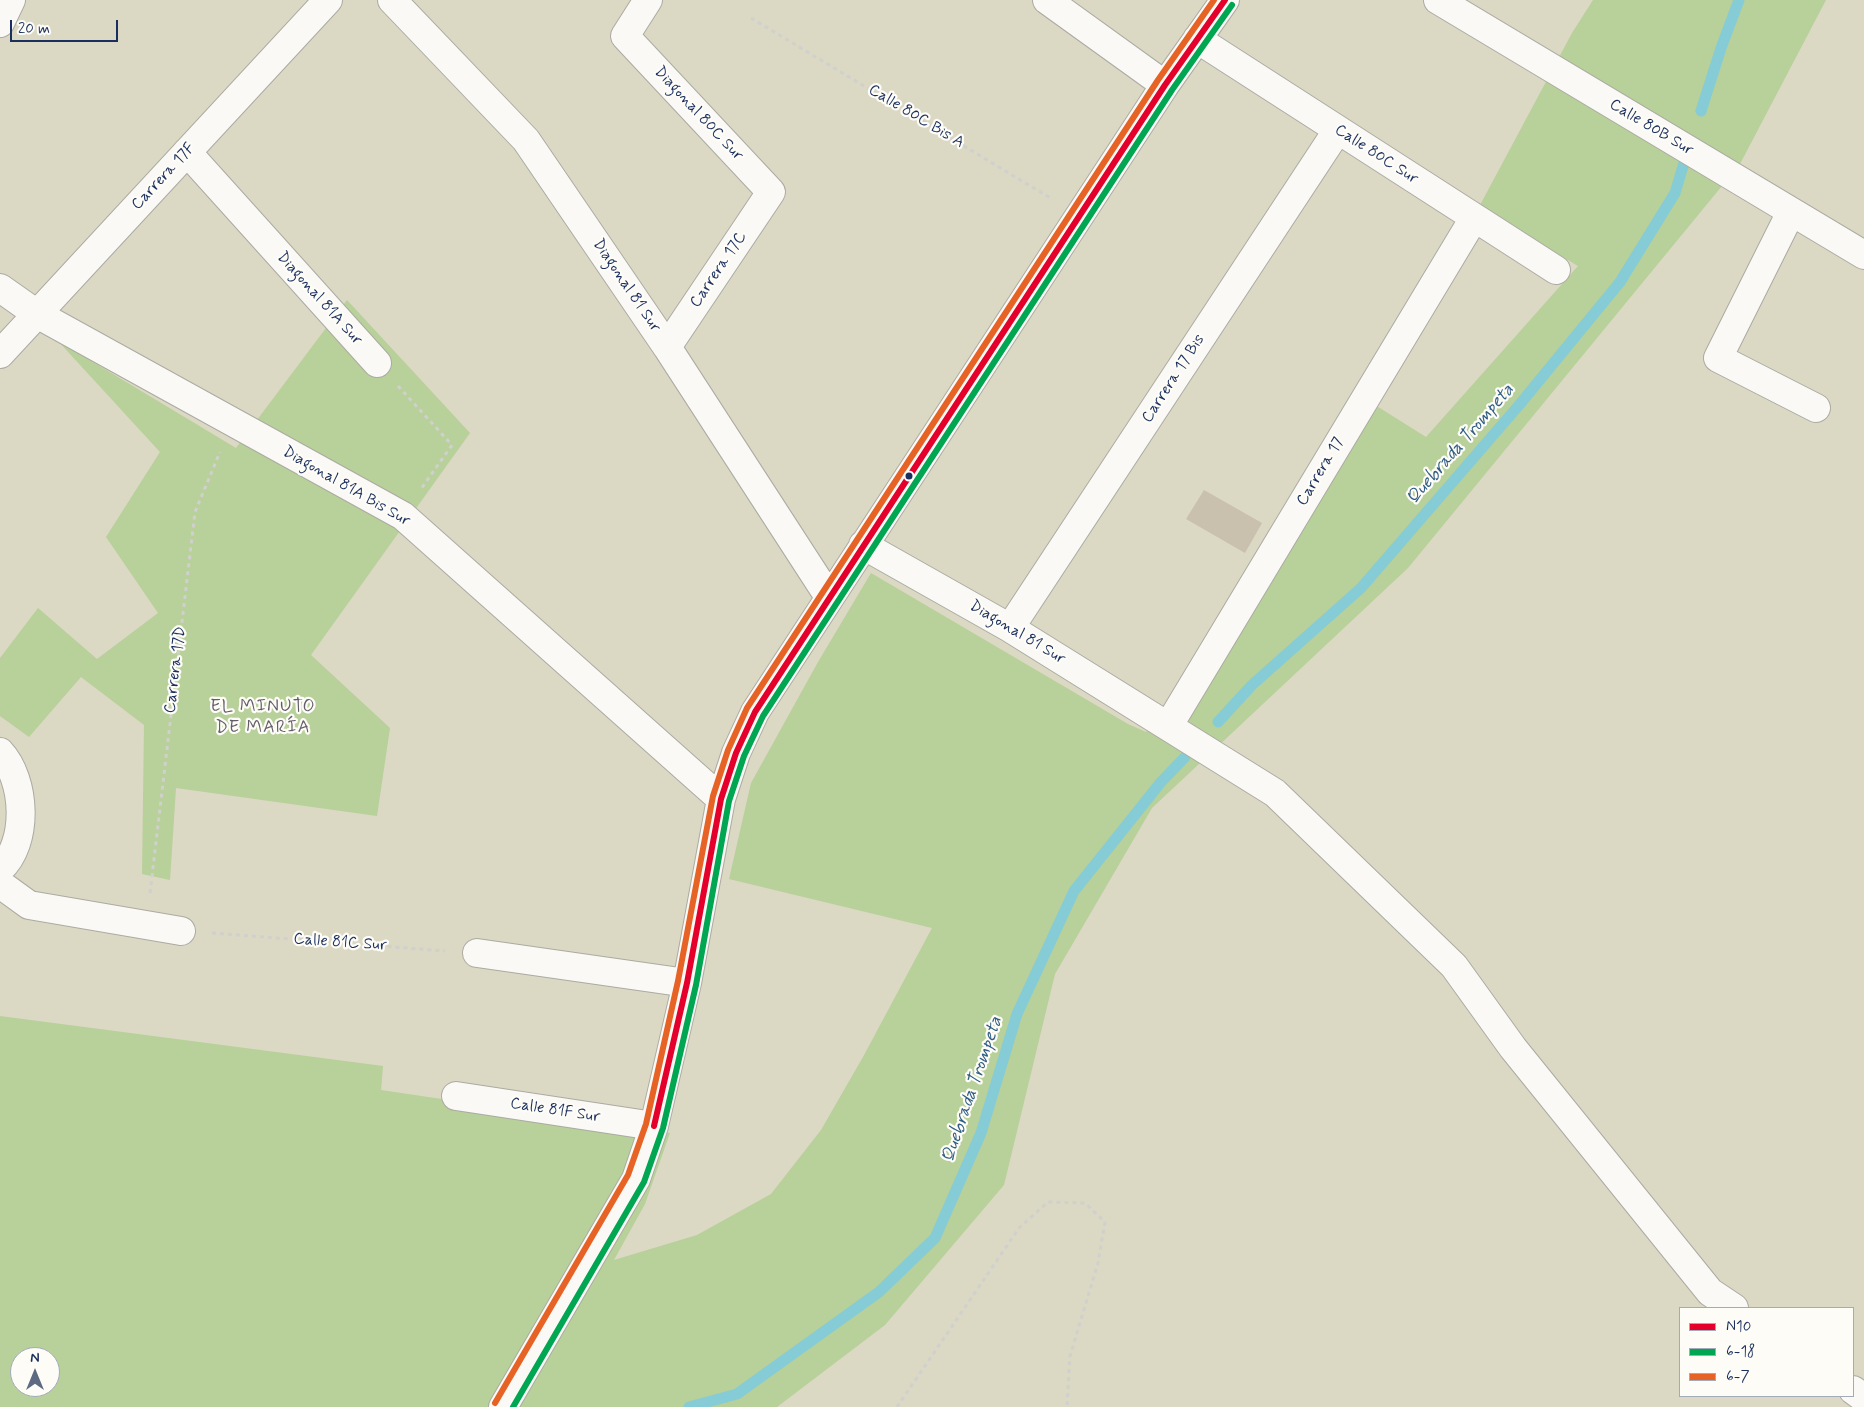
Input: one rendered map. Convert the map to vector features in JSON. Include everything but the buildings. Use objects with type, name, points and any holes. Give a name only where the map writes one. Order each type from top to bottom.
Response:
[{"type":"street","points":[[0,22],[11,0]]},
{"type":"street","name":"Carrera 17F","points":[[0,354],[328,0]]},
{"type":"street","name":"Diagonal 81 Sur","points":[[392,0],[526,140],[667,347],[829,597]]},
{"type":"street","name":"Diagonal 80C Sur","points":[[648,0],[626,36],[771,192]]},
{"type":"street","points":[[1047,0],[1165,85]]},
{"type":"street","points":[[503,1407],[636,1179],[654,1126],[687,983],[721,799],[736,753],[755,712],[1165,85],[1225,0]]},
{"type":"street","name":"Calle 80B Sur","points":[[1438,0],[1864,256]]},
{"type":"street","name":"Calle 80C Sur","points":[[1197,39],[1556,270]]},
{"type":"street","name":"Carrera 17 Bis","points":[[1010,628],[1338,131]]},
{"type":"street","name":"Diagonal 81A Sur","points":[[187,152],[377,363]]},
{"type":"street","name":"Carrera 17C","points":[[667,347],[771,192]]},
{"type":"street","points":[[1791,212],[1718,358],[1816,408]]},
{"type":"street","name":"Carrera 17","points":[[1169,726],[1474,218]]},
{"type":"street","name":"Diagonal 81A Bis Sur","points":[[0,288],[37,314],[402,516],[721,799]]},
{"type":"street","name":"Diagonal 81 Sur","points":[[863,545],[1010,628],[1274,793],[1454,966],[1513,1048],[1710,1292],[1732,1307]]},
{"type":"street","points":[[0,869],[6,863],[15,846],[21,810],[6,761]]},
{"type":"street","points":[[0,884],[29,905],[181,931]]},
{"type":"street","points":[[477,953],[687,983]]},
{"type":"street","name":"Calle 81F Sur","points":[[456,1096],[654,1126]]},
{"type":"path","name":"Calle 80C Bis A","points":[[751,18],[1080,217]]},
{"type":"path","points":[[377,363],[452,445],[402,516]]},
{"type":"path","name":"Carrera 17D","points":[[147,926],[194,512],[233,422]]},
{"type":"path","name":"Calle 81C Sur","points":[[181,931],[477,953]]},
{"type":"path","points":[[897,1407],[1019,1228],[1048,1202],[1085,1203],[1105,1222],[1098,1263],[1070,1356],[1067,1407]]},
{"type":"green space","points":[[1593,0],[1826,0],[1740,164],[1408,568],[1152,808],[1055,974],[1004,1185],[885,1325],[777,1407],[0,1407],[0,1016],[383,1066],[381,1090],[670,1133],[645,1204],[614,1260],[697,1235],[771,1194],[821,1130],[863,1057],[932,928],[729,879],[751,783],[818,662],[871,573],[1128,724],[1146,732],[1375,405],[1426,437],[1578,266],[1479,207],[1572,33]]},
{"type":"green space","points":[[347,300],[470,433],[311,655],[390,728],[377,816],[176,788],[170,880],[142,874],[144,725],[81,677],[29,737],[0,716],[0,658],[38,608],[97,659],[158,613],[106,537],[160,452],[58,341],[236,448]]},
{"type":"waterway","name":"Quebrada Trompeta","points":[[1701,111],[1739,0]]},
{"type":"waterway","name":"Quebrada Trompeta","points":[[1218,722],[1252,685],[1361,588],[1520,404],[1620,282],[1675,193],[1686,156]]},
{"type":"waterway","name":"Quebrada Trompeta","points":[[689,1407],[737,1394],[879,1292],[935,1238],[981,1133],[1017,1014],[1074,891],[1161,782],[1185,757]]},
{"type":"transit line","name":"6-7","points":[[495,1403],[628,1175],[646,1124],[678,981],[713,796],[728,750],[747,708],[1158,80],[1214,0]]},
{"type":"transit line","name":"N10","points":[[654,1126],[687,983],[721,799],[736,753],[755,712],[1165,85],[1225,0]]},
{"type":"transit line","name":"6-18","points":[[513,1407],[644,1182],[663,1128],[696,985],[729,801],[744,756],[763,716],[1172,90],[1232,5]]},
{"type":"district","name":"EL MINUTO DE MARÍA","points":[[263,718]]}]
